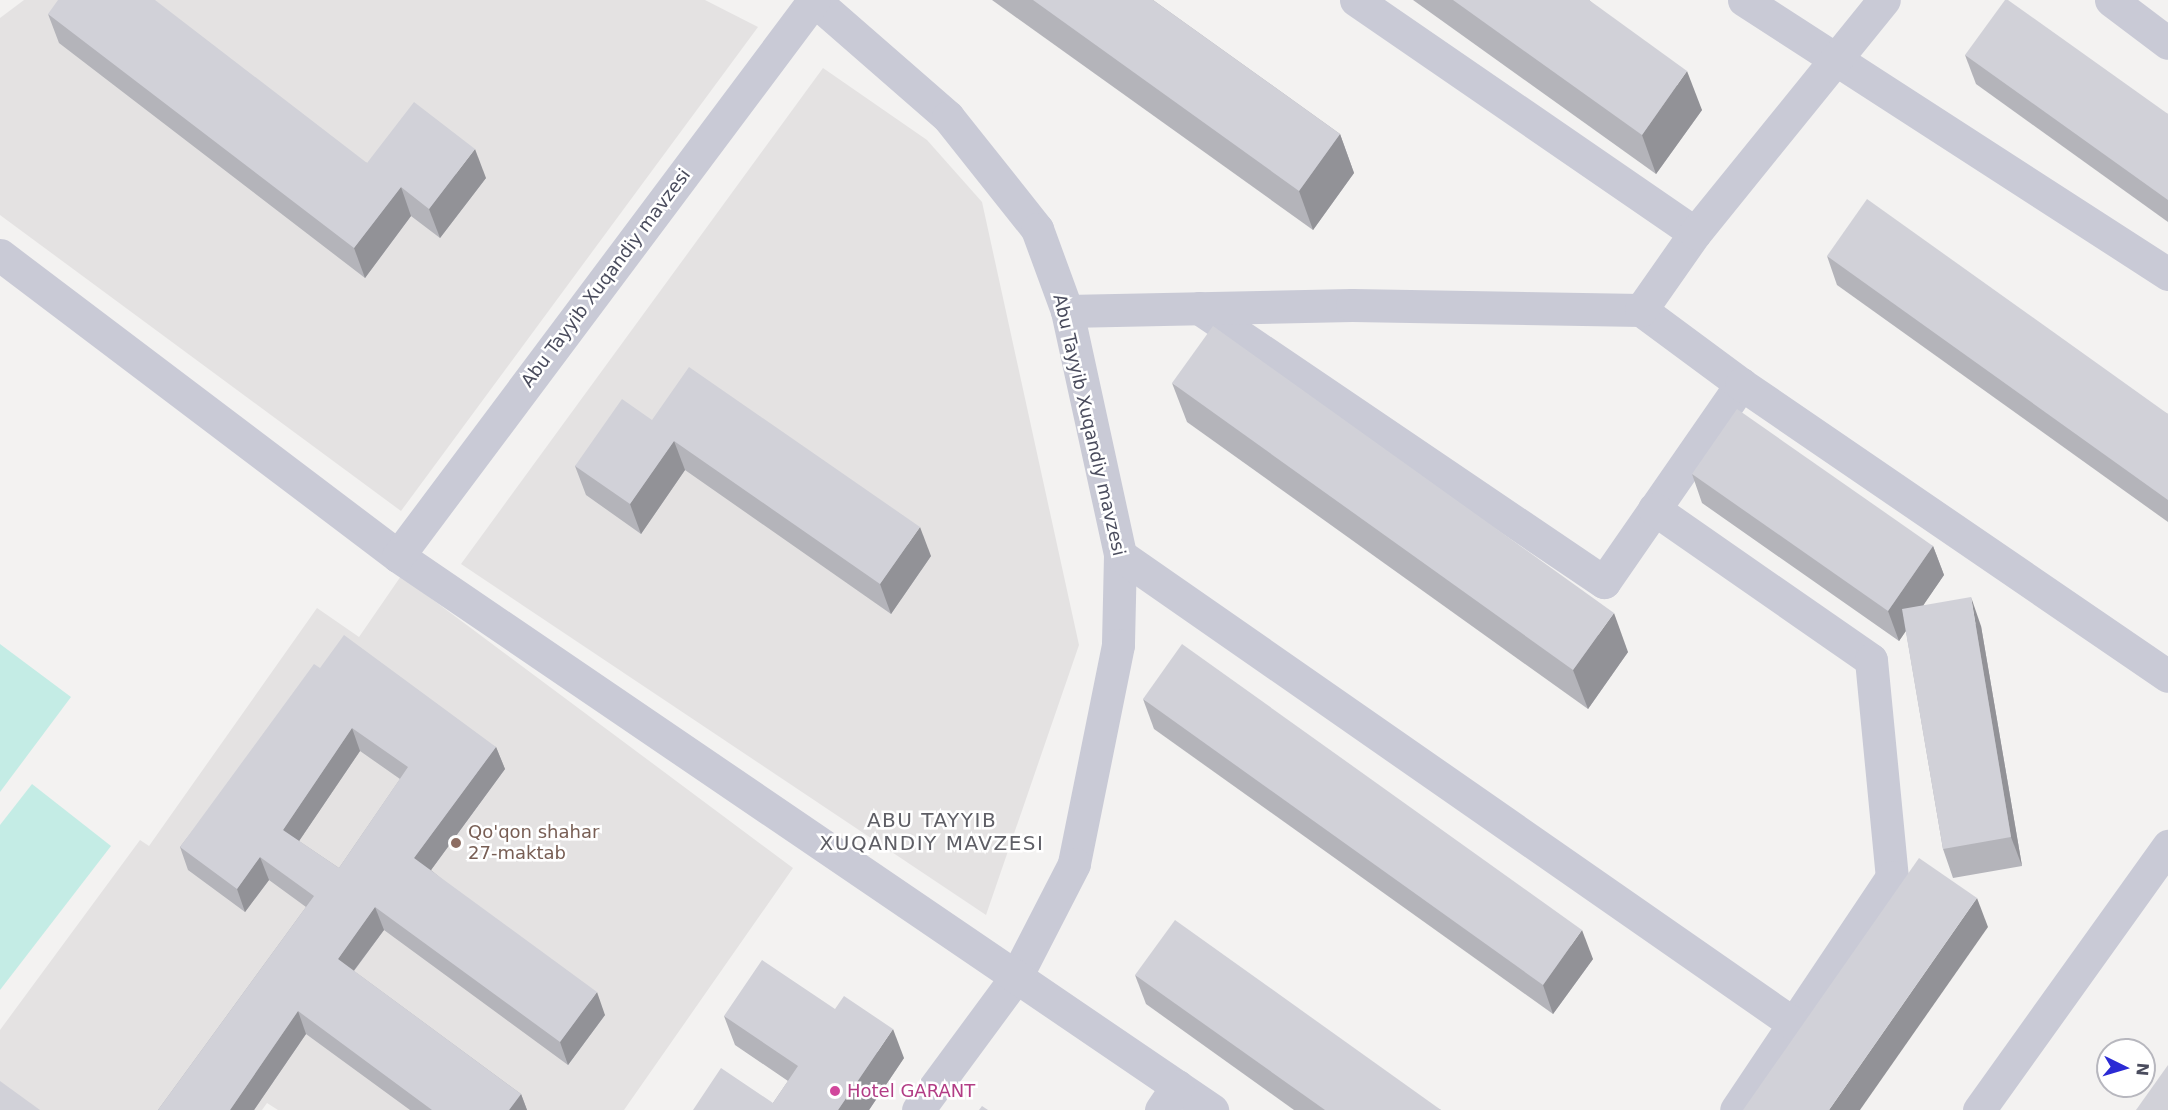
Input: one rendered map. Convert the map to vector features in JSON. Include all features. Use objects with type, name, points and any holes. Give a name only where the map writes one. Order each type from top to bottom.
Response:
[{"type":"street","name":"Abu Tayyib Xuqandiy mavzesi","points":[[398,556],[814,0],[948,117],[1037,230],[1067,311],[1120,555],[1118,645],[1074,864],[1016,977],[918,1110]]},
{"type":"street","points":[[1356,0],[1695,233]]},
{"type":"street","points":[[1744,0],[2168,274]]},
{"type":"street","points":[[1641,310],[1695,233],[1884,0]]},
{"type":"street","points":[[2111,0],[2168,43]]},
{"type":"street","points":[[0,255],[398,556],[1016,977],[1169,1098],[1212,1110]]},
{"type":"street","points":[[1067,311],[1353,305],[1641,310],[1741,384],[2168,676]]},
{"type":"street","points":[[1199,308],[1604,582],[1741,384]]},
{"type":"street","points":[[1654,509],[1871,660],[1892,877],[1736,1110]]},
{"type":"street","points":[[1120,555],[1794,1024]]},
{"type":"street","points":[[1979,1110],[2168,846]]},
{"type":"shaded area","points":[[24,0],[705,0],[758,27],[401,511],[0,215],[0,18]]},
{"type":"shaded area","points":[[823,68],[927,140],[982,202],[1079,645],[986,915],[461,564]]},
{"type":"shaded area","name":"Qo'qon shahar 27-maktab","points":[[401,576],[793,868],[624,1110],[278,1110],[267,1103],[262,1110],[0,1110],[0,1030],[140,840],[149,846],[317,608],[359,637]]},
{"type":"shaded area","points":[[0,644],[71,697],[0,792]]},
{"type":"shaded area","points":[[32,784],[111,846],[0,990],[0,825]]},
{"type":"building","points":[[58,0],[155,0],[367,163],[414,102],[475,149],[429,209],[401,187],[354,248],[48,14]]},
{"type":"building","points":[[1033,0],[1153,0],[1340,134],[1299,191]]},
{"type":"building","points":[[1453,0],[1589,0],[1687,71],[1642,135]]},
{"type":"building","points":[[2005,0],[2168,114],[2168,200],[1965,55]]},
{"type":"building","points":[[1867,199],[2168,414],[2168,500],[1827,256]]},
{"type":"building","points":[[1213,326],[1614,613],[1573,670],[1172,383]]},
{"type":"building","points":[[689,367],[920,527],[880,584],[674,441],[630,504],[575,466],[622,399],[652,420]]},
{"type":"building","points":[[1737,409],[1933,546],[1888,611],[1692,474]]},
{"type":"building","points":[[1971,597],[2011,837],[1943,849],[1902,609]]},
{"type":"building","points":[[344,635],[496,747],[414,858],[597,992],[560,1042],[375,907],[338,959],[521,1094],[509,1110],[432,1110],[298,1011],[230,1110],[158,1110],[314,896],[260,857],[237,889],[180,847],[314,664],[320,668]],"holes":[[[352,728],[408,767],[339,868],[283,830]]]},
{"type":"building","points":[[1182,644],[1582,930],[1543,985],[1143,699]]},
{"type":"building","points":[[1919,858],[1977,898],[1829,1110],[1743,1110]]},
{"type":"building","points":[[1175,920],[1441,1110],[1325,1110],[1135,975]]},
{"type":"building","points":[[762,960],[835,1009],[844,996],[893,1029],[838,1110],[693,1110],[721,1068],[773,1103],[798,1066],[724,1016]]},
{"type":"building","points":[[2168,1065],[2168,1110],[2136,1110],[2145,1098],[2156,1098],[2156,1082]]},
{"type":"building","points":[[0,1081],[40,1110],[0,1110]]},
{"type":"place","name":"Qo'qon shahar 27-maktab","points":[[456,843]]},
{"type":"place","name":"Hotel GARANT","points":[[835,1091]]},
{"type":"district","name":"ABU TAYYIB XUQANDIY MAVZESI","points":[[932,832]]}]
